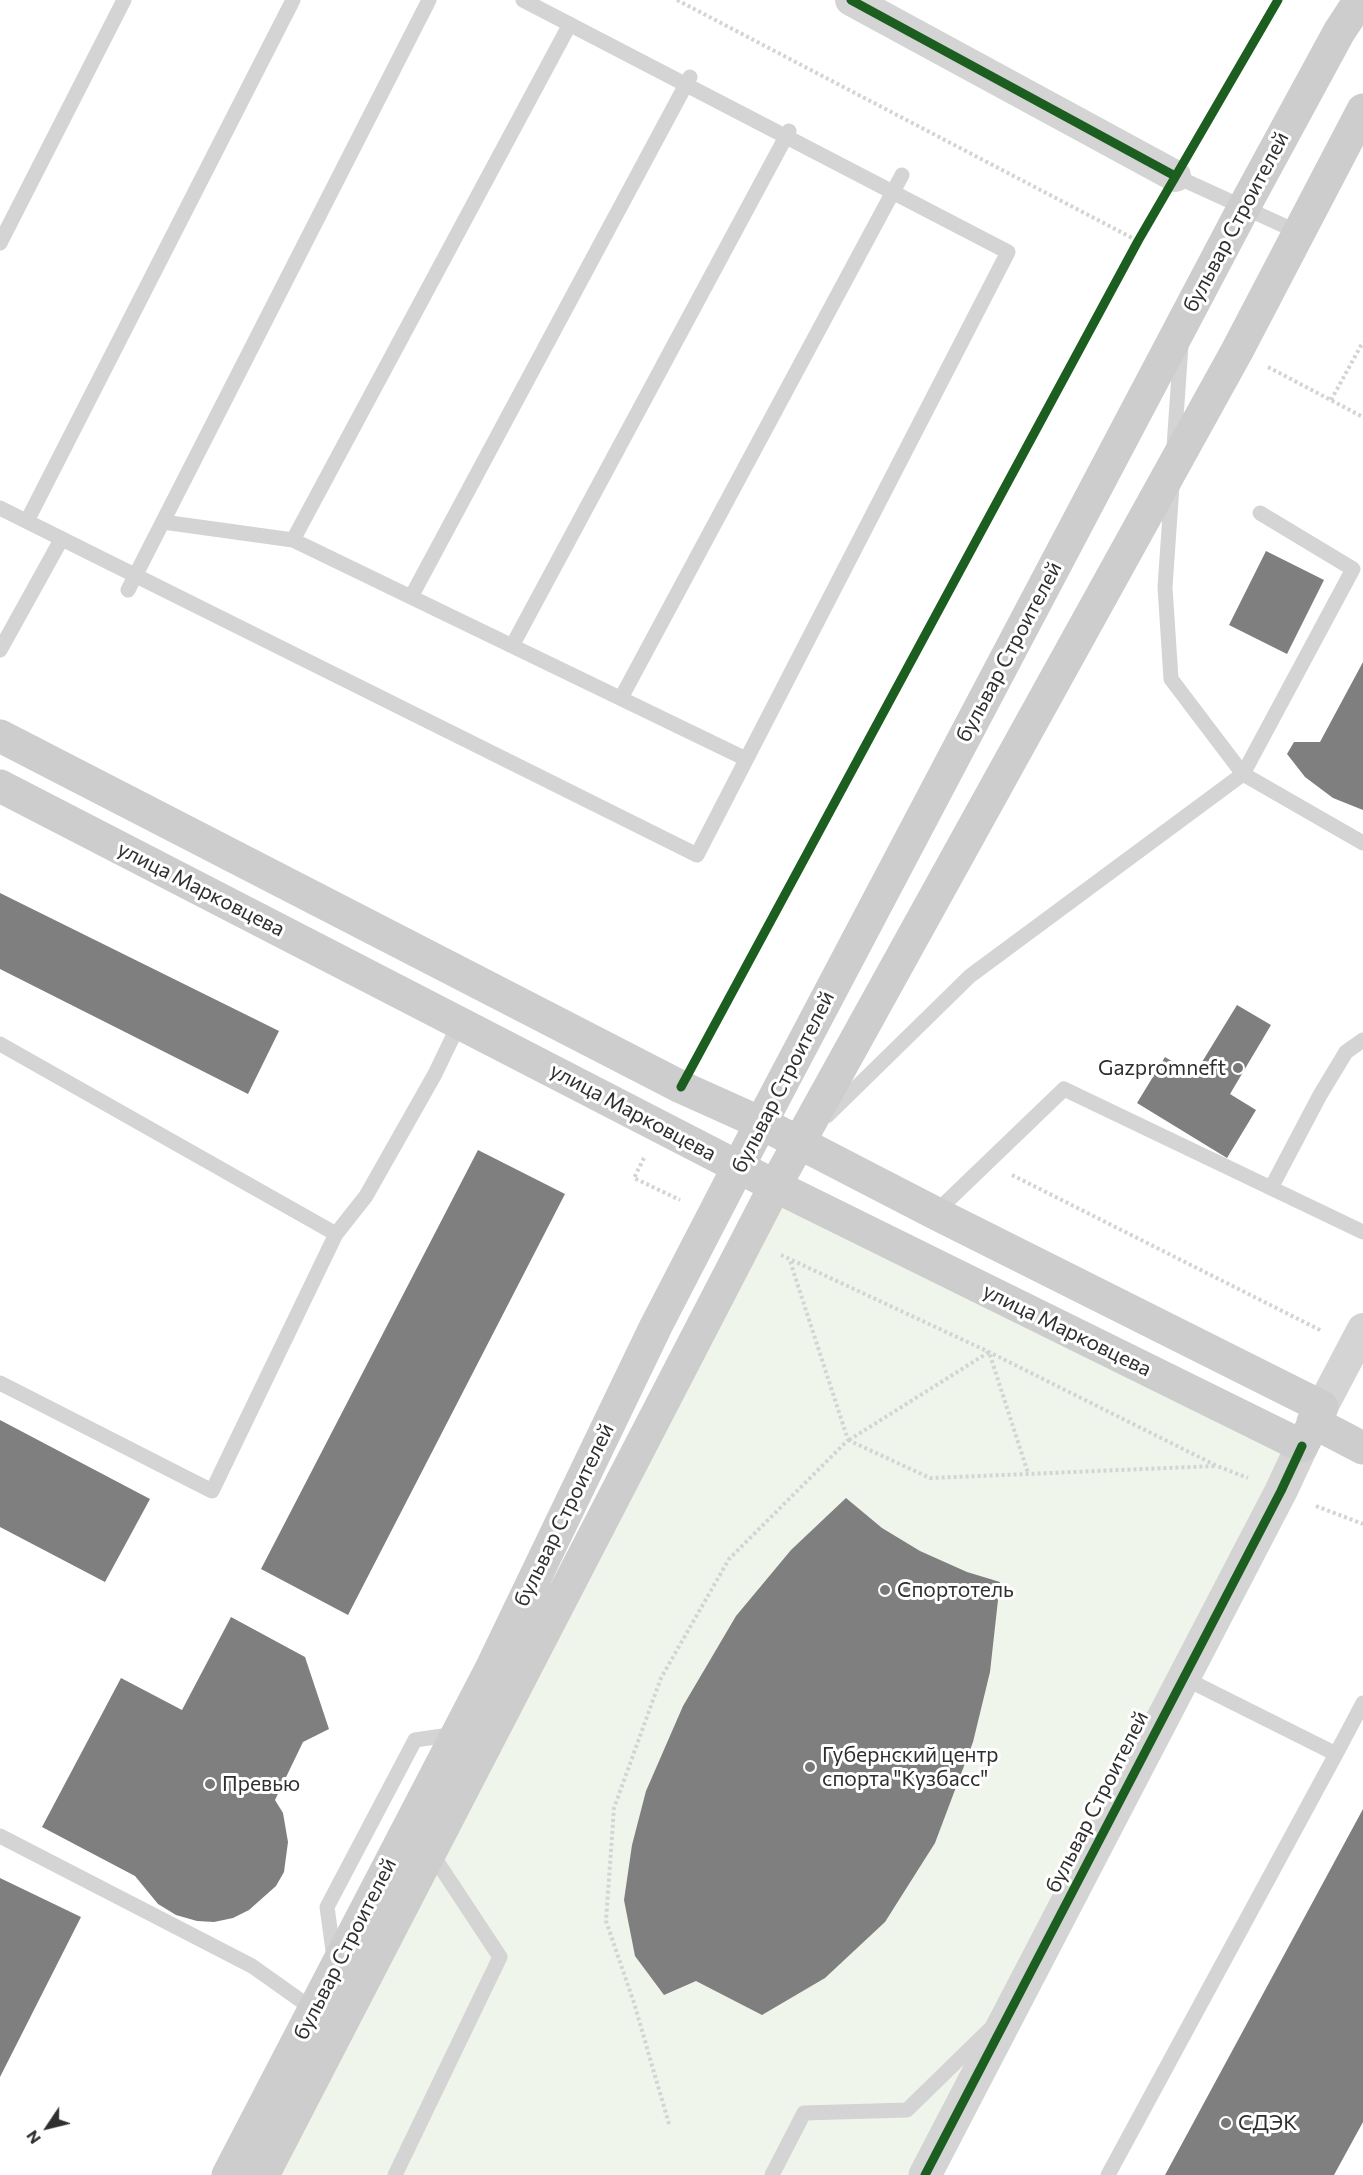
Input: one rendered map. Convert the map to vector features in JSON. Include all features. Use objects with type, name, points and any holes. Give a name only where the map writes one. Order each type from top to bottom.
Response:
[{"type":"main road","name":"бульвар Строителей","points":[[228,2175],[492,1667],[656,1326],[761,1123],[1244,207],[1339,32],[1360,0]]},
{"type":"main road","name":"бульвар Строителей","points":[[263,2175],[749,1234],[1238,351],[1363,110]]},
{"type":"main road","name":"улица Марковцева","points":[[0,736],[681,1088],[761,1123],[935,1213],[1312,1425]]},
{"type":"main road","name":"улица Марковцева","points":[[0,786],[775,1186],[1363,1448]]},
{"type":"street","points":[[851,0],[1175,176]]},
{"type":"street","name":"бульвар Строителей","points":[[925,2175],[1182,1677],[1281,1491],[1312,1425],[1359,1336]]},
{"type":"lane","points":[[0,243],[124,0]]},
{"type":"lane","points":[[27,521],[292,0]]},
{"type":"lane","points":[[128,590],[429,0]]},
{"type":"lane","points":[[0,508],[697,855],[1008,252],[688,81],[523,0]]},
{"type":"lane","points":[[292,540],[570,24]]},
{"type":"lane","points":[[411,597],[688,81]]},
{"type":"lane","points":[[512,646],[788,133]]},
{"type":"lane","points":[[621,699],[902,175]]},
{"type":"lane","points":[[1175,176],[1300,233]]},
{"type":"lane","points":[[1183,323],[1165,587],[1171,679],[1243,774],[1363,843]]},
{"type":"lane","points":[[799,1142],[970,976],[1243,774],[1353,570],[1260,513]]},
{"type":"lane","points":[[163,522],[292,540],[746,759]]},
{"type":"lane","points":[[0,650],[61,540]]},
{"type":"lane","points":[[0,1383],[212,1491],[336,1234],[366,1196],[435,1074],[460,1022]]},
{"type":"lane","points":[[1271,1188],[1320,1095],[1346,1052],[1363,1040]]},
{"type":"lane","points":[[0,1044],[336,1234]]},
{"type":"lane","points":[[935,1213],[1064,1089],[1363,1232]]},
{"type":"lane","points":[[1182,1677],[1336,1754]]},
{"type":"lane","points":[[1108,2175],[1363,1703]]},
{"type":"lane","points":[[0,1836],[252,1966],[314,2010]]},
{"type":"lane","points":[[395,2175],[500,1957],[430,1851]]},
{"type":"lane","points":[[772,2175],[804,2113],[907,2109],[1011,2008]]},
{"type":"path","points":[[677,0],[1138,241]]},
{"type":"path","points":[[681,1088],[1138,241],[1278,0]]},
{"type":"path","points":[[1330,400],[1363,342]]},
{"type":"path","points":[[1238,351],[1363,417]]},
{"type":"path","points":[[988,1163],[1323,1331],[1359,1336]]},
{"type":"path","points":[[749,1234],[789,1260],[989,1352],[1217,1466],[1363,1524]]},
{"type":"path","points":[[789,1260],[848,1440],[930,1478],[1217,1466]]},
{"type":"path","points":[[669,2124],[634,2003],[606,1921],[614,1808],[661,1678],[729,1559],[848,1440],[989,1352]]},
{"type":"path","points":[[989,1352],[1028,1473]]},
{"type":"shaded area","points":[[775,1186],[1302,1446],[925,2175],[263,2175]]},
{"type":"building","points":[[1266,551],[1324,580],[1287,654],[1229,625]]},
{"type":"building","points":[[1363,662],[1363,810],[1333,798],[1305,777],[1287,754],[1294,742],[1320,742]]},
{"type":"building","points":[[0,893],[279,1031],[248,1094],[0,969]]},
{"type":"building","points":[[1237,1005],[1271,1025],[1230,1094],[1256,1110],[1227,1158],[1137,1103],[1165,1057],[1194,1075]]},
{"type":"building","points":[[478,1150],[565,1194],[348,1615],[261,1569]]},
{"type":"building","points":[[0,1420],[150,1499],[105,1582],[0,1527]]},
{"type":"building","name":"Губернский центр спорта \"Кузбасс\"","points":[[846,1498],[882,1528],[920,1551],[967,1572],[1000,1582],[990,1672],[973,1742],[935,1843],[885,1922],[825,1978],[762,2015],[696,1981],[664,1995],[635,1956],[624,1900],[632,1845],[646,1791],[683,1706],[736,1616],[791,1550]]},
{"type":"building","points":[[231,1617],[305,1657],[329,1729],[303,1742],[275,1800],[283,1813],[288,1842],[284,1872],[276,1886],[249,1910],[233,1918],[214,1922],[197,1921],[176,1915],[158,1904],[135,1876],[42,1827],[121,1678],[182,1710]]},
{"type":"building","points":[[1363,1809],[1363,2122],[1334,2175],[1165,2175]]},
{"type":"building","points":[[0,1878],[81,1917],[0,2077]]},
{"type":"cycle path","points":[[851,0],[1175,176]]},
{"type":"cycle path","points":[[681,1087],[1138,241],[1278,0]]},
{"type":"cycle path","points":[[925,2175],[1281,1491],[1302,1446]]},
{"type":"place","name":"Gazpromneft","points":[[1238,1068]]},
{"type":"place","name":"Спортотель","points":[[885,1590]]},
{"type":"place","name":"Губернский центр спорта \"Кузбасс\"","points":[[810,1767]]},
{"type":"place","name":"Превью","points":[[210,1784]]},
{"type":"place","name":"СДЭК","points":[[1226,2123]]}]
